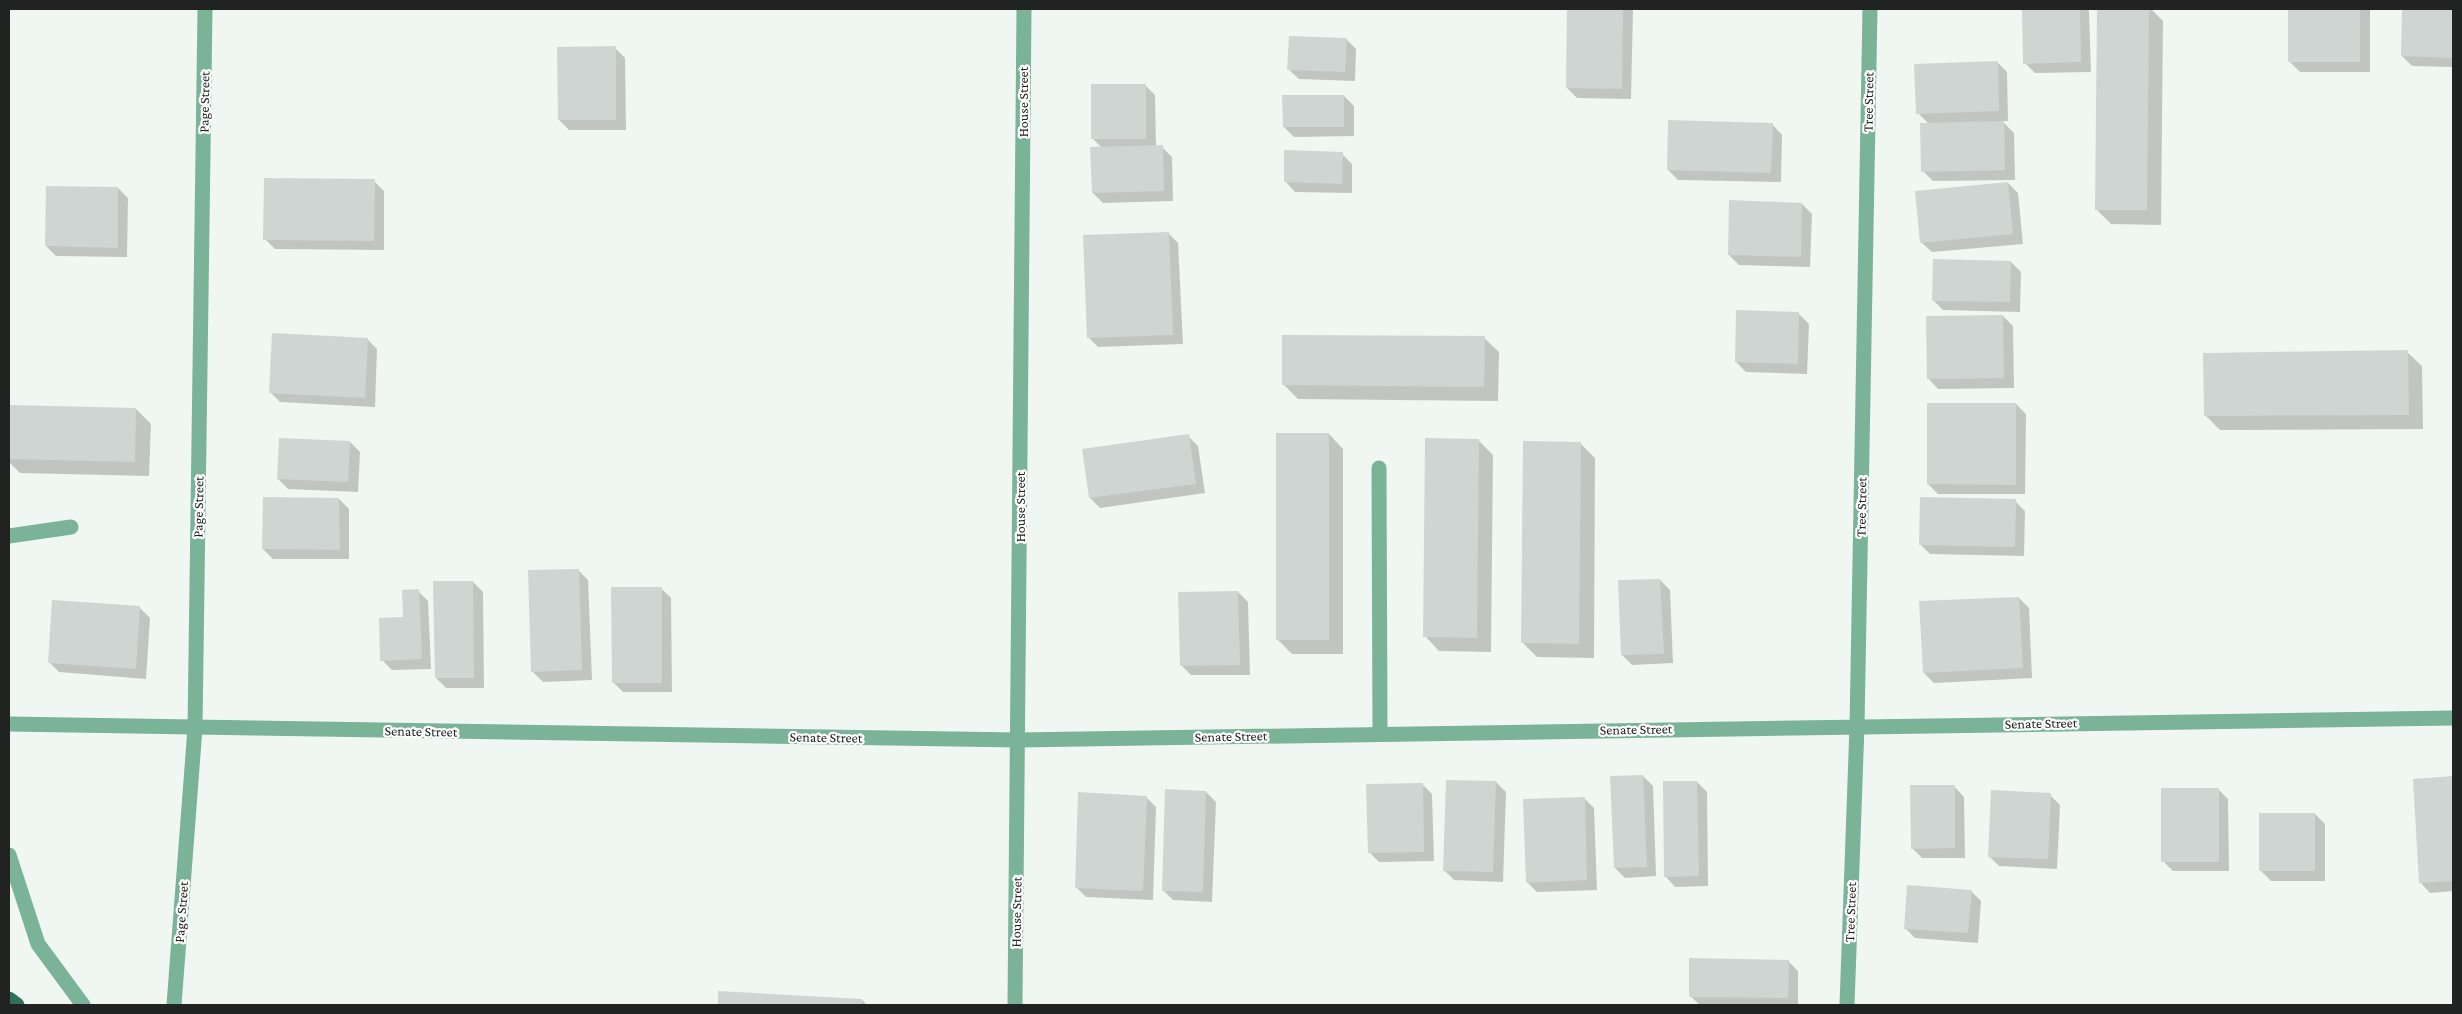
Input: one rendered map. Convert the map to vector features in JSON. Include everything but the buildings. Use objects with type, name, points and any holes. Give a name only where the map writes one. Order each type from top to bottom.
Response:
[{"type":"main road","points":[[9,999],[17,1005]]},
{"type":"street","name":"Page Street","points":[[174,1005],[195,728],[205,9]]},
{"type":"street","name":"House Street","points":[[1015,1005],[1024,9]]},
{"type":"street","name":"Tree Street","points":[[1847,1005],[1857,726],[1870,9]]},
{"type":"street","points":[[1379,468],[1380,733]]},
{"type":"street","points":[[9,536],[71,527]]},
{"type":"street","name":"Senate Street","points":[[9,724],[1018,740],[2453,718]]},
{"type":"street","points":[[9,856],[38,944],[83,1005]]}]
